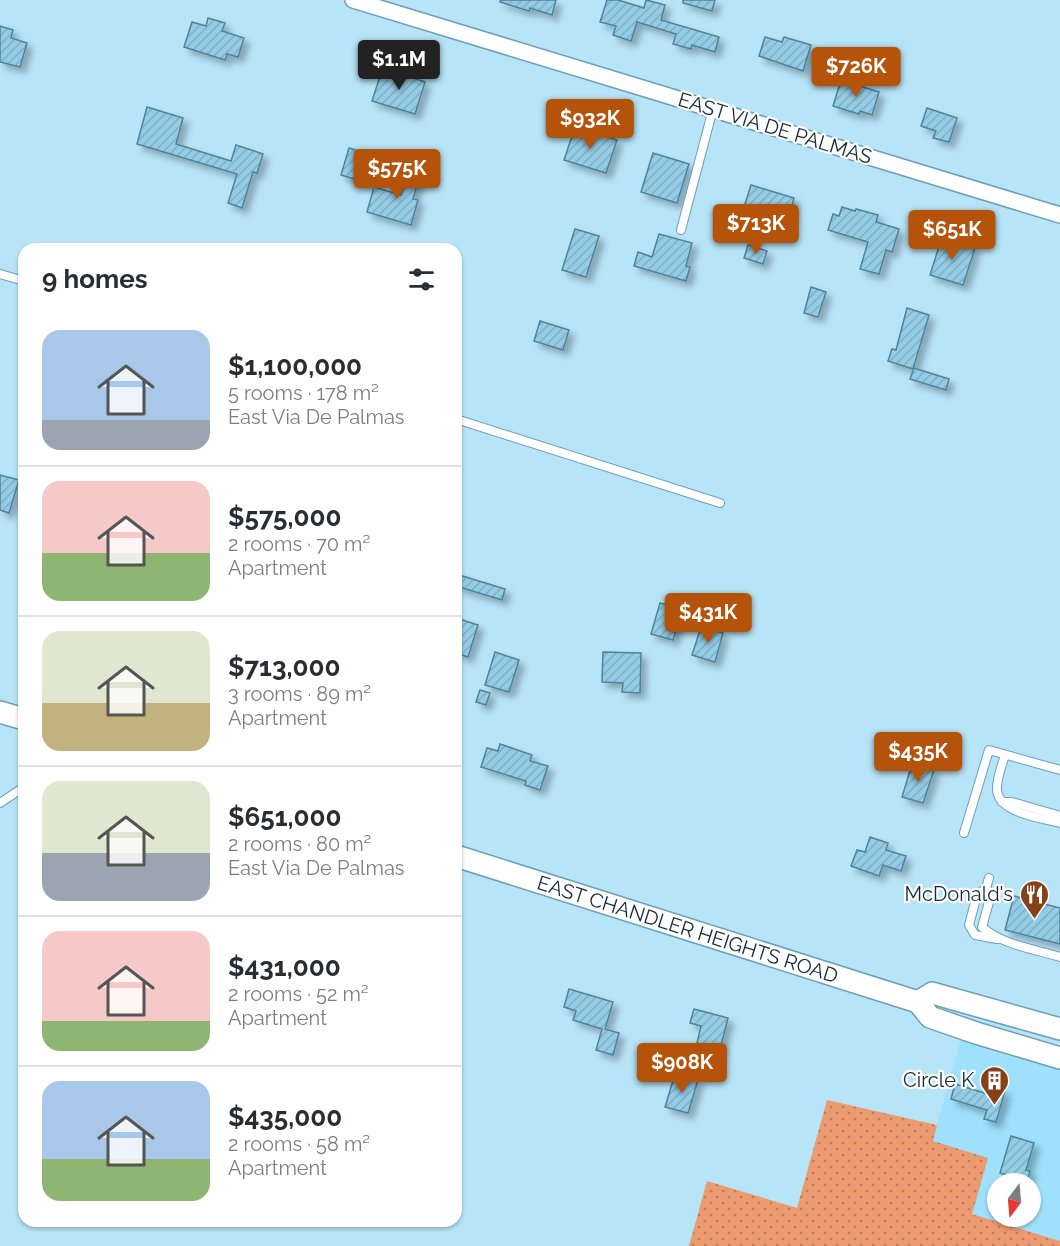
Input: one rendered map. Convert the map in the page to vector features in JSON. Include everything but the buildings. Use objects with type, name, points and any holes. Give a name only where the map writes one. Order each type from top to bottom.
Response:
[{"type":"main road","points":[[0,712],[18,717]]},
{"type":"main road","name":"EAST CHANDLER HEIGHTS ROAD","points":[[462,858],[918,1002],[930,1017],[1060,1058]]},
{"type":"main road","name":"EAST CHANDLER HEIGHTS ROAD","points":[[918,1002],[932,993],[1060,1029]]},
{"type":"street","name":"EAST VIA DE PALMAS","points":[[353,0],[1060,215]]},
{"type":"lane","points":[[681,230],[713,109]]},
{"type":"lane","points":[[0,274],[18,279]]},
{"type":"lane","points":[[462,421],[720,503]]},
{"type":"lane","points":[[964,833],[989,750],[1060,770]]},
{"type":"lane","points":[[1005,755],[996,789],[1002,802],[1013,811],[1060,824]]},
{"type":"lane","points":[[0,804],[18,791]]},
{"type":"lane","points":[[1002,802],[1012,802],[1060,816]]},
{"type":"lane","points":[[989,878],[986,888],[977,895],[969,925],[975,935],[999,939],[1060,957]]},
{"type":"lane","points":[[986,888],[991,895],[982,927],[999,939]]},
{"type":"shaded area","points":[[961,1038],[1003,1054],[1060,1070],[1060,1241],[1014,1227],[1041,1227],[1041,1173],[987,1173],[987,1219],[972,1214],[933,1140]]},
{"type":"shaded area","points":[[827,1100],[937,1125],[933,1141],[988,1158],[972,1214],[987,1219],[987,1227],[1014,1227],[1060,1241],[1060,1246],[689,1246],[707,1181],[797,1208]]},
{"type":"place","name":"McDonald's","points":[[1034,920]]},
{"type":"place","name":"Circle K","points":[[995,1106]]}]
